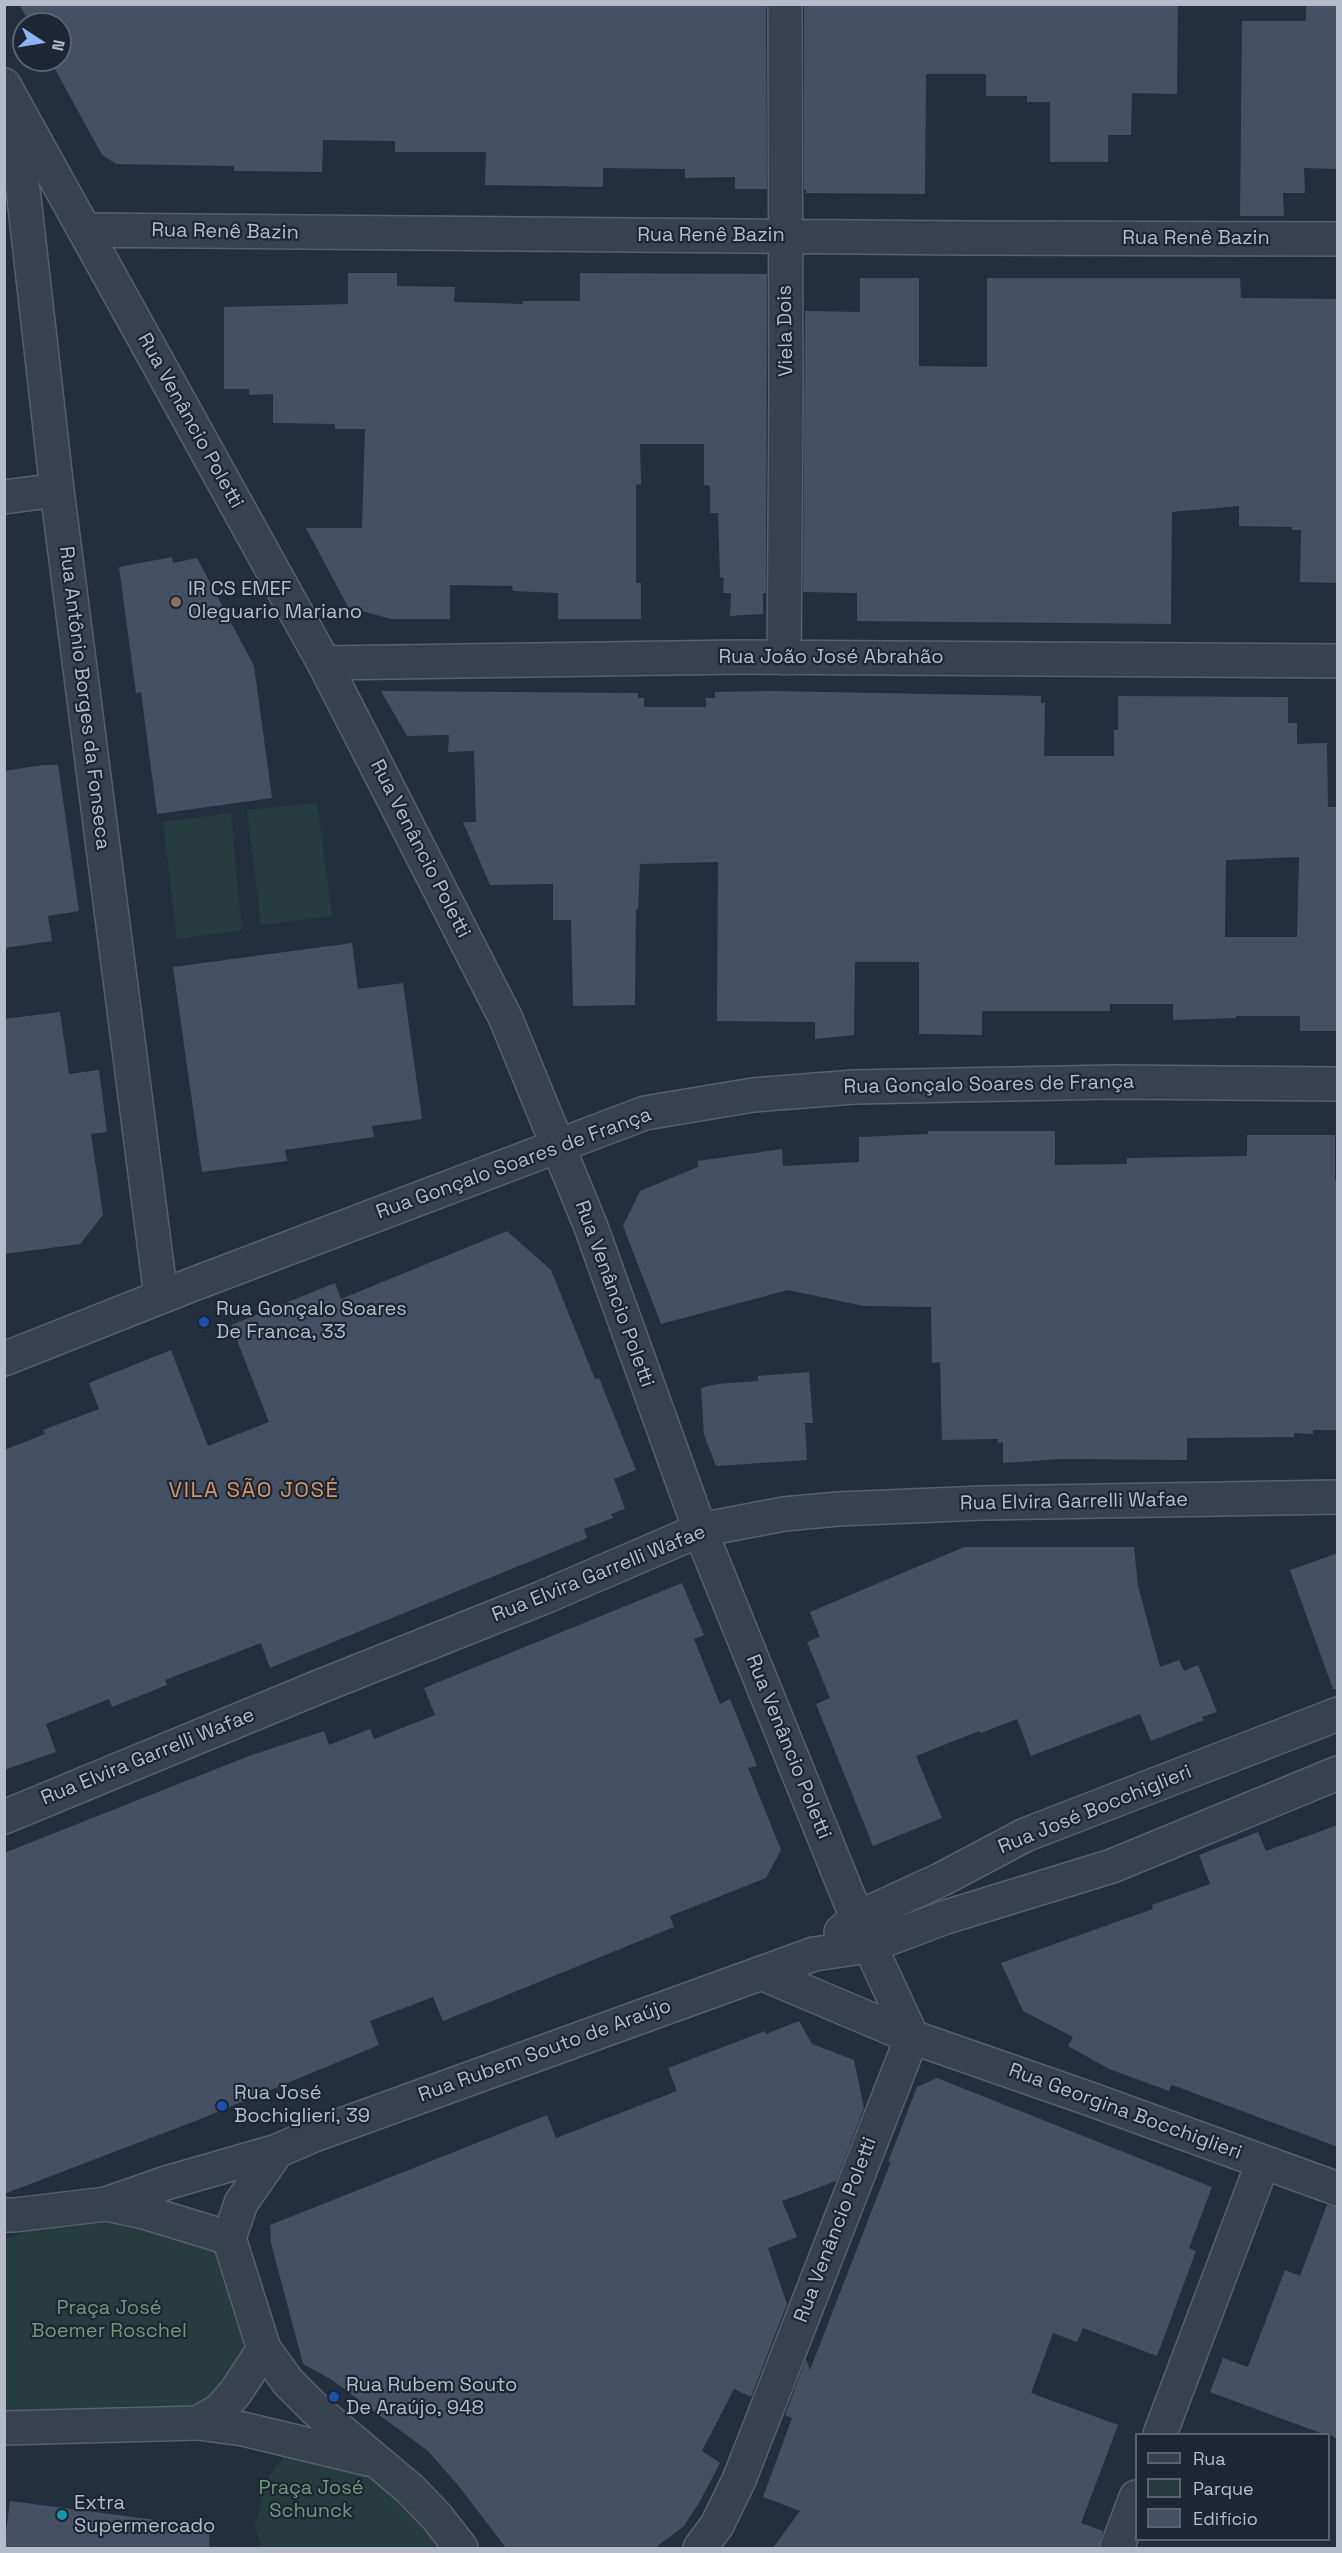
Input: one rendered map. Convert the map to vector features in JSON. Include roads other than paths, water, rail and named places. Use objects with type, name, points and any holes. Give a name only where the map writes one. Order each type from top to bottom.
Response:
[{"type":"street","name":"Viela Dois","points":[[784,658],[785,4]]},
{"type":"street","name":"Rua Venâncio Poletti","points":[[4,85],[324,663],[506,1019],[591,1227],[700,1530],[863,1932],[912,2037],[739,2480],[717,2525],[700,2548]]},
{"type":"street","name":"Rua Antônio Borges da Fonseca","points":[[4,100],[23,189],[57,490],[161,1297]]},
{"type":"street","name":"Rua Renê Bazin","points":[[84,230],[785,237],[1338,239]]},
{"type":"street","points":[[4,497],[57,490]]},
{"type":"street","name":"Rua João José Abrahão","points":[[324,663],[784,658],[1338,661]]},
{"type":"street","name":"Rua Gonçalo Soares de França","points":[[4,1359],[557,1144],[645,1113],[753,1095],[854,1087],[1114,1082],[1338,1084]]},
{"type":"street","name":"Rua Elvira Garrelli Wafae","points":[[4,1817],[321,1686],[542,1598],[700,1530],[784,1514],[838,1509],[995,1503],[1338,1497]]},
{"type":"street","name":"Rua José Bocchiglieri","points":[[863,1932],[942,1878],[1025,1835],[1338,1713]]},
{"type":"street","points":[[863,1932],[946,1917],[1112,1866],[1338,1773]]},
{"type":"street","name":"Rua Rubem Souto de Araújo","points":[[277,2151],[314,2135],[814,1954],[863,1932]]},
{"type":"street","name":"Rua Georgina Bocchiglieri","points":[[761,1973],[912,2037],[1338,2189]]},
{"type":"street","points":[[8,2217],[106,2204],[166,2183],[277,2151]]},
{"type":"street","points":[[277,2151],[241,2203],[229,2238],[264,2349],[288,2382],[315,2409],[410,2489],[438,2517],[461,2548]]},
{"type":"street","points":[[1160,2433],[1263,2162]]},
{"type":"street","points":[[106,2204],[144,2212],[229,2238]]},
{"type":"street","points":[[198,2424],[220,2410],[235,2393],[264,2349]]},
{"type":"street","points":[[7,2430],[198,2424],[254,2431],[375,2461]]},
{"type":"street","points":[[1117,2548],[1135,2502]]},
{"type":"place","name":"IR CS EMEF Oleguario Mariano","points":[[176,602]]},
{"type":"place","name":"Rua Gonçalo Soares De Franca, 33","points":[[204,1322]]},
{"type":"place","name":"Rua José Bochiglieri, 39","points":[[222,2106]]},
{"type":"place","name":"Rua Rubem Souto De Araújo, 948","points":[[334,2397]]},
{"type":"place","name":"Extra Supermercado","points":[[62,2515]]},
{"type":"district","name":"VILA SÃO JOSÉ","points":[[254,1491]]},
{"type":"park label","name":"Praça José Boemer Roschel","points":[[109,2320]]},
{"type":"park label","name":"Praça José Schunck","points":[[311,2500]]}]
